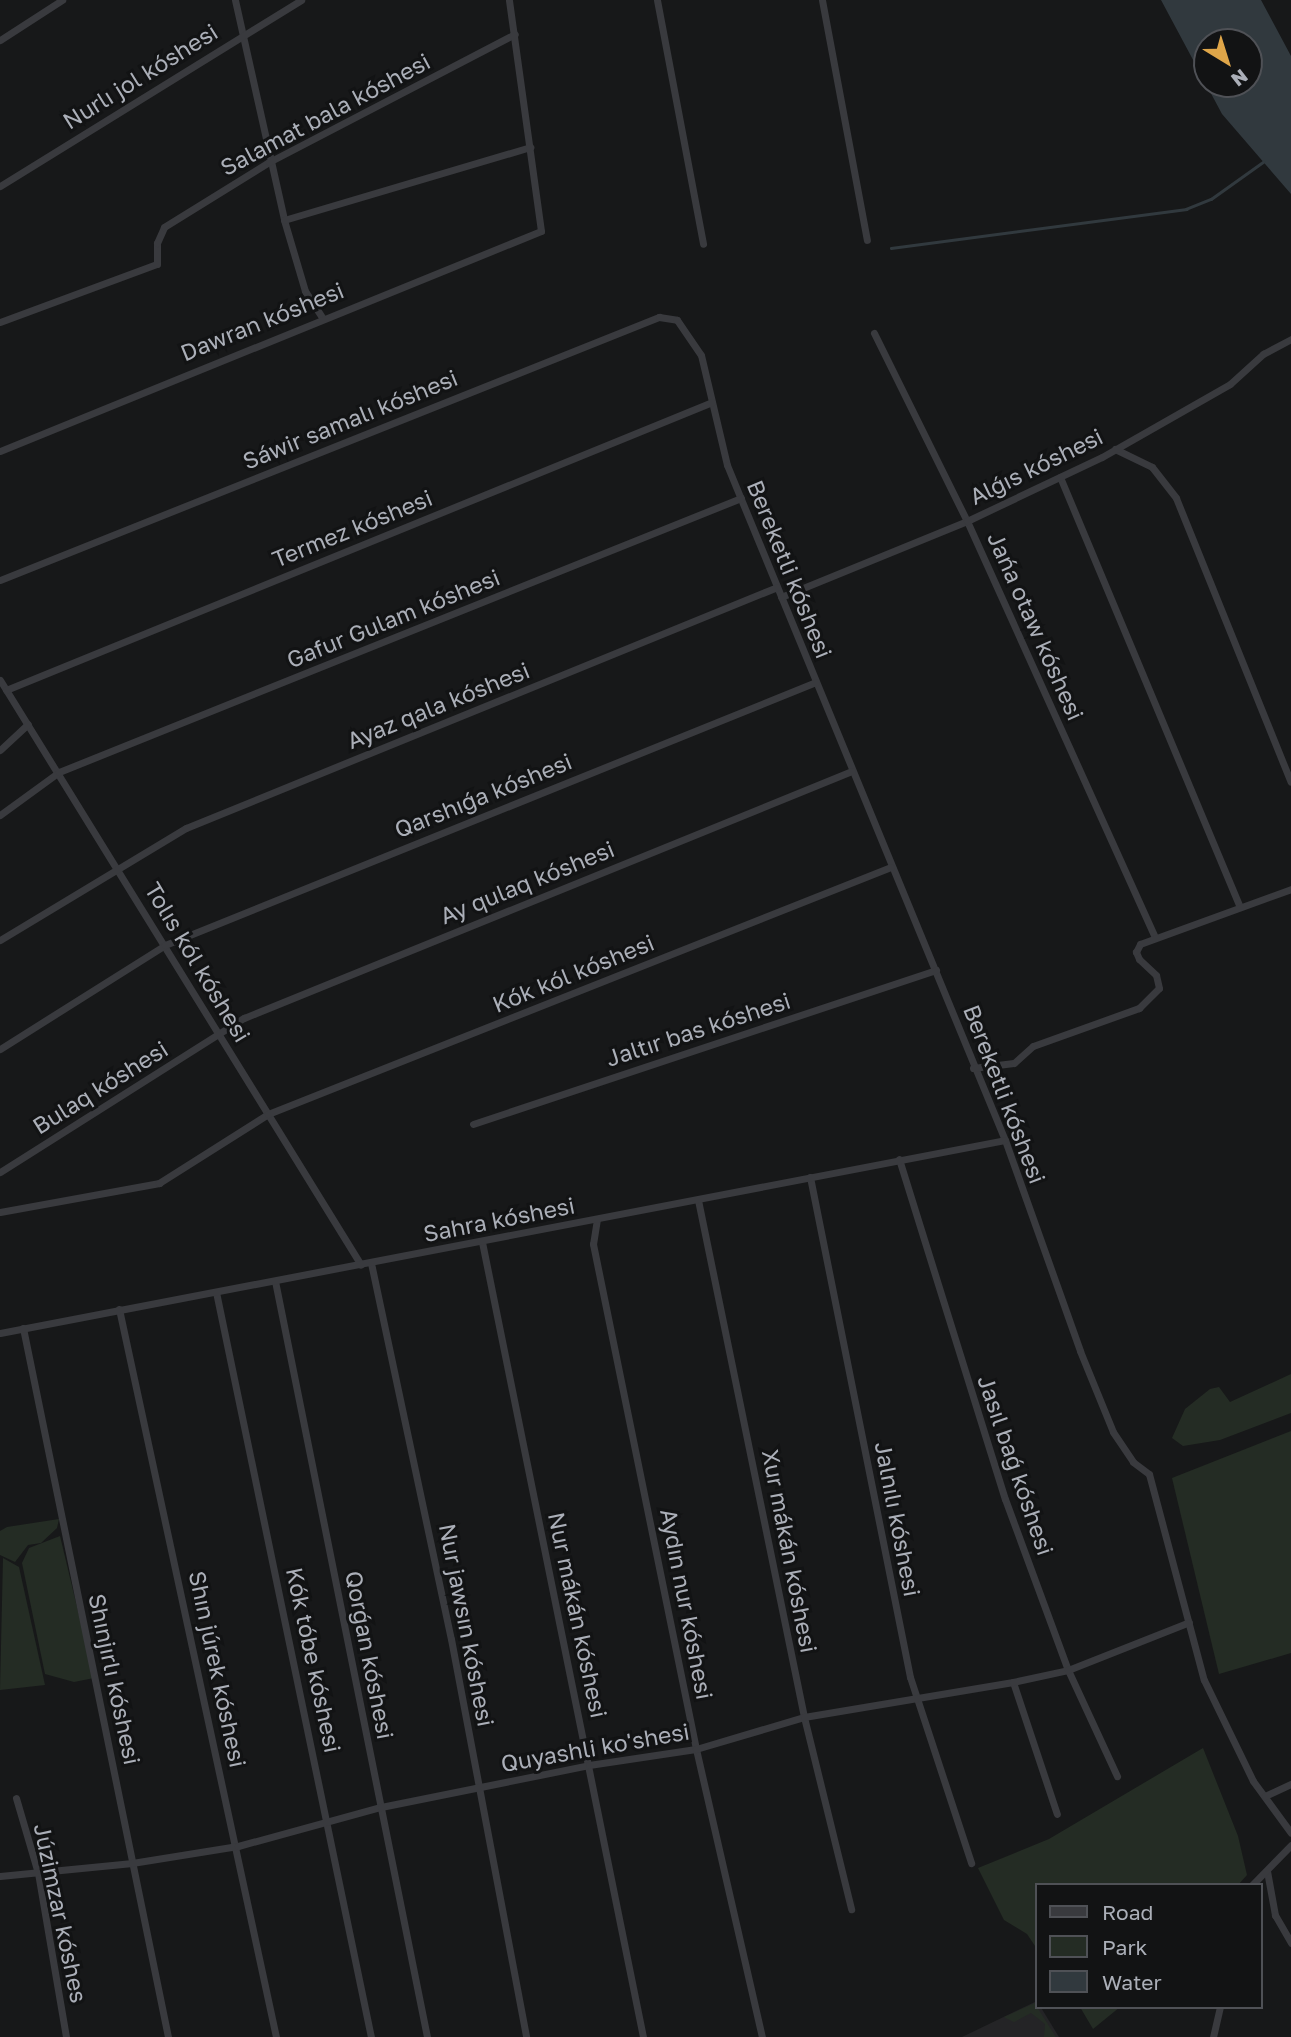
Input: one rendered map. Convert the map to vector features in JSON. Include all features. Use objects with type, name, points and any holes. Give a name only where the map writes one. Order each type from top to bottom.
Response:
[{"type":"street","points":[[0,40],[62,0]]},
{"type":"street","points":[[235,0],[284,220],[305,291],[322,317]]},
{"type":"street","name":"Nurlı jol kóshesi","points":[[0,186],[301,0]]},
{"type":"street","points":[[284,220],[530,147],[509,0]]},
{"type":"street","points":[[657,0],[703,244]]},
{"type":"street","points":[[822,0],[867,240]]},
{"type":"street","name":"Salamat bala kóshesi","points":[[0,322],[157,264],[159,235],[164,227],[269,162],[515,34]]},
{"type":"street","name":"Dawran kóshesi","points":[[0,452],[322,317],[541,231],[530,147]]},
{"type":"street","name":"Sáwir samalı kóshesi","points":[[0,580],[659,317],[677,320],[701,355]]},
{"type":"street","name":"Jańa otaw kóshesi","points":[[874,333],[967,520],[1155,937]]},
{"type":"street","name":"Alǵıs kóshesi","points":[[780,597],[967,520],[1060,477],[1230,384],[1263,354],[1291,339]]},
{"type":"street","name":"Bereketli kóshesi","points":[[701,355],[727,464],[1004,1140],[1113,1432],[1132,1462],[1149,1474],[1204,1680],[1229,1736],[1291,1833]]},
{"type":"street","name":"Termez kóshesi","points":[[6,690],[712,402]]},
{"type":"street","points":[[1115,449],[1152,467],[1176,498],[1291,782]]},
{"type":"street","points":[[1060,477],[1240,907]]},
{"type":"street","name":"Gafur Gulam kóshesi","points":[[0,815],[59,772],[741,498]]},
{"type":"street","name":"Ayaz qala kóshesi","points":[[0,940],[186,828],[777,587]]},
{"type":"street","name":"Tolıs kól kóshesi","points":[[0,680],[118,867],[361,1265]]},
{"type":"street","name":"Qarshıǵa kóshesi","points":[[0,1049],[165,945],[816,682]]},
{"type":"street","points":[[0,750],[28,724]]},
{"type":"street","name":"Ay qulaq kóshesi","points":[[220,1035],[244,1018],[852,771]]},
{"type":"street","name":"Kók kól kóshesi","points":[[0,1212],[159,1183],[268,1114],[891,867]]},
{"type":"street","points":[[973,1068],[1014,1063],[1033,1046],[1139,1009],[1159,988],[1156,975],[1136,952],[1140,944],[1291,889]]},
{"type":"street","name":"Jaltır bas kóshesi","points":[[472,1124],[936,970]]},
{"type":"street","name":"Bulaq kóshesi","points":[[0,1172],[220,1035]]},
{"type":"street","name":"Sahra kóshesi","points":[[0,1333],[1004,1140]]},
{"type":"street","name":"Jasıl baǵ kóshesi","points":[[899,1159],[996,1472],[1068,1670],[1117,1776]]},
{"type":"street","name":"Jalnılı kóshesi","points":[[810,1177],[916,1696],[971,1863]]},
{"type":"street","name":"Xur mákán kóshesi","points":[[698,1200],[804,1717],[851,1909]]},
{"type":"street","name":"Aydın nur kóshesi","points":[[597,1219],[593,1244],[601,1266],[696,1749],[762,2037]]},
{"type":"street","name":"Nur mákán kóshesi","points":[[482,1242],[643,2037]]},
{"type":"street","name":"Nur jawsın kóshesi","points":[[372,1263],[479,1788],[526,2037]]},
{"type":"street","name":"Qorǵan kóshesi","points":[[275,1281],[427,2037]]},
{"type":"street","name":"Kók tóbe kóshesi","points":[[216,1292],[329,1819],[371,2037]]},
{"type":"street","name":"Shın júrek kóshesi","points":[[119,1309],[238,1846],[276,2037]]},
{"type":"street","name":"Shınjırlı kóshesi","points":[[23,1328],[168,2037]]},
{"type":"street","name":"Quyashli ko'shesi","points":[[0,1876],[132,1863],[238,1846],[329,1819],[381,1807],[589,1765],[696,1749],[804,1717],[916,1696],[1013,1682],[1068,1670],[1189,1622]]},
{"type":"street","points":[[1013,1682],[1057,1814]]},
{"type":"street","points":[[1265,1796],[1291,1784]]},
{"type":"street","name":"Júzimzar kóshes","points":[[16,1798],[38,1873],[66,2037]]},
{"type":"street","points":[[1254,1883],[1291,1845]]},
{"type":"street","points":[[1267,1871],[1275,1915],[1291,1943]]},
{"type":"street","points":[[1213,2037],[1220,2009]]},
{"type":"shaded area","points":[[1036,2001],[1036,2009],[1042,2009],[1059,2037],[962,2037]]},
{"type":"green space","points":[[1291,1374],[1291,1413],[1220,1440],[1183,1446],[1172,1438],[1185,1409],[1210,1389],[1219,1387],[1230,1402]]},
{"type":"green space","points":[[1291,1431],[1291,1653],[1219,1674],[1172,1478]]},
{"type":"green space","points":[[59,1519],[57,1528],[41,1543],[28,1545],[15,1562],[0,1555],[0,1531],[7,1527]]},
{"type":"green space","points":[[60,1536],[94,1678],[74,1682],[45,1674],[22,1563],[29,1548]]},
{"type":"green space","points":[[3,1558],[19,1567],[45,1685],[0,1690]]},
{"type":"green space","points":[[1203,1748],[1238,1836],[1247,1875],[1240,1883],[1036,1883],[1036,1948],[1027,1934],[1004,1920],[978,1868],[1049,1839]]},
{"type":"green space","points":[[1036,2002],[1036,2009],[1056,2037],[1044,2037],[1045,2024],[1031,2013],[1014,2022],[1004,2017]]},
{"type":"green space","points":[[1081,2009],[1118,2009],[1093,2029]]},
{"type":"water","points":[[1161,0],[1261,0],[1291,56],[1291,194],[1222,114],[1213,98],[1263,98],[1263,28],[1193,28],[1193,60]]},
{"type":"waterway","points":[[891,248],[1186,209],[1211,199],[1263,162]]}]
